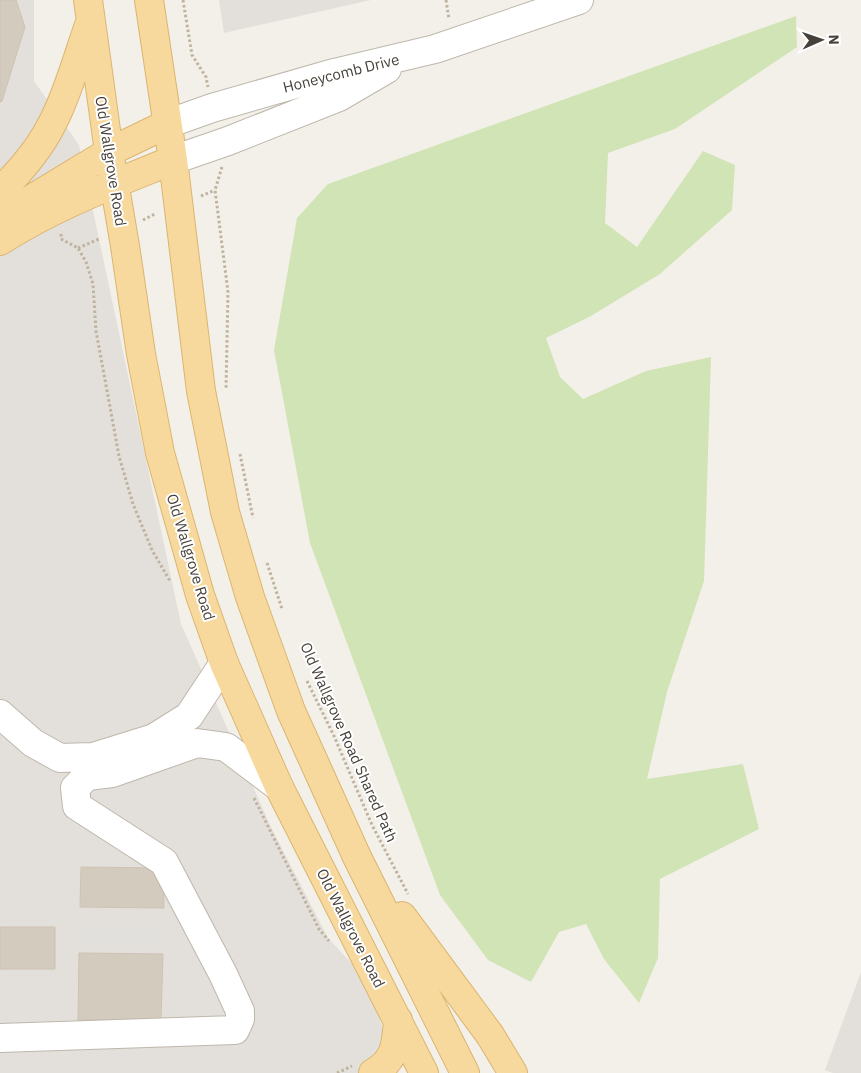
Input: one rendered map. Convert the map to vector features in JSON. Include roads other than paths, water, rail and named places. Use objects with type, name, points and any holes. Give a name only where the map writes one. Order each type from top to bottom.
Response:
[{"type":"main road","points":[[149,0],[173,160],[201,391],[225,512],[250,597],[291,711],[358,857],[465,1073]]},
{"type":"main road","points":[[0,190],[17,175],[37,149],[54,120],[89,11]]},
{"type":"main road","name":"Old Wallgrove Road","points":[[89,11],[141,354],[160,453],[200,595],[224,663],[279,787],[424,1073]]},
{"type":"main road","points":[[0,218],[109,152],[167,124]]},
{"type":"main road","points":[[0,241],[21,227],[57,208],[173,160]]},
{"type":"main road","points":[[358,857],[490,1035],[513,1073]]},
{"type":"main road","points":[[373,1073],[390,1060],[396,1045],[398,1020]]},
{"type":"street","points":[[410,55],[435,50],[579,0]]},
{"type":"street","name":"Honeycomb Drive","points":[[167,124],[212,108],[334,73],[410,55]]},
{"type":"street","name":"Honeycomb Drive","points":[[173,160],[228,141],[339,97],[410,55]]},
{"type":"street","points":[[0,714],[34,743],[60,758],[93,757],[154,738],[189,716],[224,663]]},
{"type":"street","points":[[0,1038],[234,1030],[240,1019],[240,1011],[223,974],[164,862],[77,806],[75,788],[87,776],[112,773],[197,743],[226,747],[279,787]]}]
